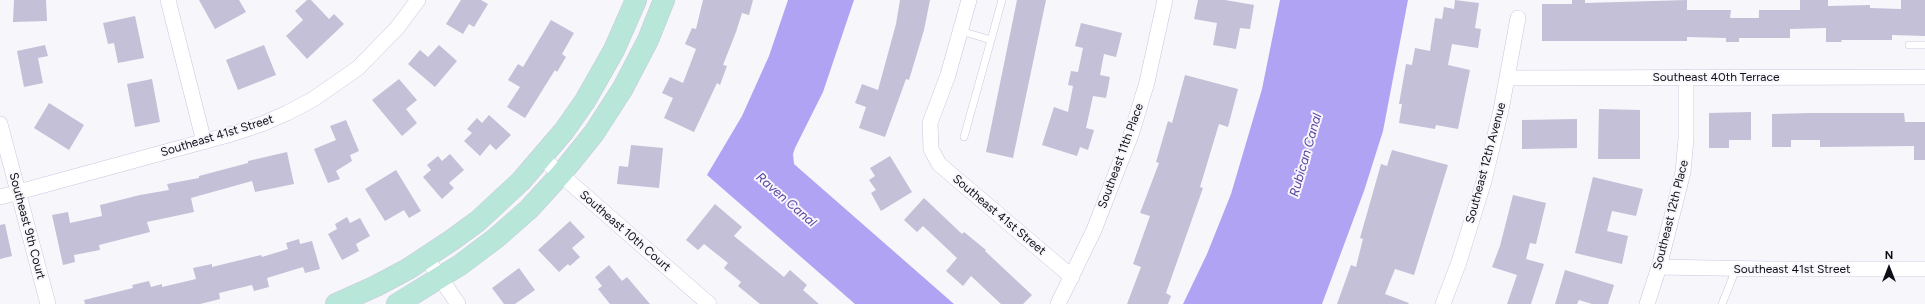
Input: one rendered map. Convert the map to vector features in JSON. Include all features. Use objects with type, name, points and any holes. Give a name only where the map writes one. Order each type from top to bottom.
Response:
[{"type":"main road","points":[[336,304],[376,286],[426,257],[478,220],[521,181],[564,131],[599,78],[624,29],[636,0]]},
{"type":"main road","points":[[397,304],[441,278],[496,238],[529,209],[561,174],[594,134],[623,88],[648,40],[664,0]]},
{"type":"street","points":[[168,0],[204,142]]},
{"type":"street","name":"Southeast 41st Street","points":[[0,197],[204,142],[262,124],[312,100],[336,85],[378,49],[397,28],[418,0]]},
{"type":"street","points":[[961,31],[969,0]]},
{"type":"street","name":"Southeast 11th Place","points":[[1058,304],[1097,223],[1132,132],[1147,82],[1165,0]]},
{"type":"street","name":"Southeast 12th Avenue","points":[[1443,304],[1459,262],[1484,180],[1507,78],[1518,18]]},
{"type":"street","name":"Southeast 41st Street","points":[[961,31],[948,75],[930,122],[930,149],[939,164],[1072,277]]},
{"type":"street","name":"Southeast 12th Place","points":[[1652,302],[1659,267],[1683,172],[1686,139],[1686,77]]},
{"type":"street","name":"Southeast 40th Terrace","points":[[1507,78],[1925,77]]},
{"type":"street","name":"Southeast 9th Court","points":[[0,124],[48,304]]},
{"type":"street","name":"Southeast 10th Court","points":[[542,158],[709,304]]},
{"type":"street","points":[[426,257],[458,304]]},
{"type":"street","name":"Southeast 41st Street","points":[[1659,267],[1736,269],[1925,268]]},
{"type":"lane","points":[[964,137],[1002,0]]},
{"type":"lane","points":[[961,31],[991,40]]},
{"type":"lane","points":[[1909,44],[1925,45]]},
{"type":"lane","points":[[1725,303],[1736,269]]},
{"type":"water","name":"Raven Canal","points":[[788,0],[854,0],[823,92],[795,148],[793,154],[794,164],[954,304],[855,304],[707,175],[742,116],[769,56]]},
{"type":"water","name":"Rubican Canal","points":[[1280,0],[1408,0],[1383,131],[1364,191],[1322,304],[1183,304],[1207,254],[1231,194],[1262,89]]},
{"type":"building","points":[[14,0],[46,0],[47,21],[13,22]]},
{"type":"building","points":[[199,0],[239,0],[246,12],[215,29]]},
{"type":"building","points":[[307,0],[311,0],[329,19],[334,14],[344,24],[307,59],[286,36],[303,20],[295,11]]},
{"type":"building","points":[[461,0],[481,0],[488,4],[474,27],[469,24],[463,34],[446,24]]},
{"type":"building","points":[[703,0],[753,0],[749,15],[742,13],[723,65],[727,66],[720,85],[717,83],[694,132],[664,118],[673,98],[662,93],[670,77],[683,83],[696,49],[685,44],[692,28],[696,29]]},
{"type":"building","points":[[900,0],[930,0],[924,30],[909,80],[906,79],[885,137],[859,128],[866,107],[855,103],[862,84],[878,90],[896,24]]},
{"type":"building","points":[[1017,0],[1046,0],[1013,158],[986,152]]},
{"type":"building","points":[[1198,0],[1225,0],[1254,5],[1250,29],[1240,28],[1236,49],[1213,45],[1217,23],[1194,19]]},
{"type":"building","points":[[1455,0],[1479,3],[1475,28],[1481,29],[1478,48],[1452,44],[1448,65],[1470,70],[1458,129],[1436,125],[1435,129],[1399,123],[1402,104],[1399,104],[1406,64],[1412,65],[1415,48],[1430,51],[1435,18],[1442,19],[1444,7],[1454,9]]},
{"type":"building","points":[[1572,0],[1585,0],[1585,3],[1687,0],[1687,10],[1731,10],[1730,18],[1759,18],[1759,10],[1800,10],[1800,0],[1828,0],[1828,6],[1870,5],[1870,8],[1901,9],[1901,0],[1925,0],[1925,36],[1892,35],[1892,40],[1841,40],[1842,42],[1826,42],[1826,28],[1790,29],[1790,38],[1739,38],[1739,42],[1726,42],[1726,38],[1687,37],[1687,41],[1542,41],[1542,4],[1572,4]]},
{"type":"building","points":[[135,16],[144,58],[118,63],[114,43],[108,44],[103,23]]},
{"type":"building","points":[[551,20],[574,33],[562,54],[566,57],[557,72],[555,70],[525,118],[507,107],[520,87],[508,80],[518,64],[523,67]]},
{"type":"building","points":[[1081,23],[1122,33],[1116,57],[1104,54],[1100,75],[1110,77],[1106,98],[1093,96],[1086,128],[1094,130],[1088,150],[1080,147],[1077,156],[1042,145],[1054,107],[1068,112],[1073,86],[1068,85],[1071,71],[1078,72],[1083,48],[1075,46]]},
{"type":"building","points":[[45,45],[48,56],[38,58],[43,83],[24,87],[17,51]]},
{"type":"building","points":[[264,45],[276,75],[238,90],[226,60]]},
{"type":"building","points":[[439,45],[457,61],[435,87],[408,64],[420,50],[428,57]]},
{"type":"building","points":[[1185,75],[1238,89],[1228,127],[1219,124],[1200,187],[1203,188],[1166,293],[1171,296],[1168,304],[1127,304],[1141,267],[1133,264],[1150,216],[1140,213],[1159,163],[1156,162],[1168,121],[1172,123]]},
{"type":"building","points":[[152,79],[160,122],[135,127],[127,84]]},
{"type":"building","points":[[399,79],[417,100],[406,109],[417,123],[402,136],[372,100]]},
{"type":"building","points":[[49,103],[84,125],[69,150],[34,128]]},
{"type":"building","points":[[1599,109],[1640,110],[1640,159],[1598,159]]},
{"type":"building","points":[[1751,112],[1751,140],[1729,140],[1729,148],[1709,148],[1709,113]]},
{"type":"building","points":[[1904,113],[1905,122],[1925,122],[1925,160],[1914,160],[1914,146],[1820,147],[1820,140],[1791,140],[1791,147],[1772,147],[1772,114]]},
{"type":"building","points":[[489,115],[511,135],[496,150],[490,144],[480,156],[464,141],[472,133],[467,129],[477,118],[482,123]]},
{"type":"building","points":[[1577,119],[1577,148],[1522,149],[1522,120]]},
{"type":"building","points":[[346,120],[359,151],[350,155],[352,161],[336,171],[340,179],[328,183],[314,149],[336,140],[330,126]]},
{"type":"building","points":[[631,145],[663,148],[659,188],[617,184],[619,166],[628,167]]},
{"type":"building","points":[[1392,150],[1448,165],[1414,275],[1395,269],[1385,294],[1409,303],[1337,304],[1351,265],[1356,267],[1363,239],[1360,238],[1381,164],[1387,166]]},
{"type":"building","points":[[287,152],[294,184],[255,192],[252,181],[191,198],[194,212],[147,222],[150,232],[99,245],[100,250],[74,255],[75,262],[63,265],[52,215],[68,212],[70,223],[102,216],[100,205],[140,195],[169,190],[167,184],[199,178],[199,176],[248,163],[248,161]]},
{"type":"building","points":[[450,154],[464,170],[449,183],[454,188],[442,199],[423,177],[431,170],[427,165],[438,156],[442,161]]},
{"type":"building","points":[[890,156],[912,192],[881,211],[871,193],[876,190],[869,180],[875,176],[870,168]]},
{"type":"building","points":[[396,170],[421,211],[409,218],[404,210],[385,221],[365,189]]},
{"type":"building","points":[[1593,177],[1643,189],[1636,216],[1612,211],[1607,231],[1628,236],[1622,264],[1575,253]]},
{"type":"building","points":[[1513,195],[1546,203],[1536,244],[1530,243],[1526,259],[1544,264],[1531,304],[1507,304],[1517,275],[1492,267],[1500,246]]},
{"type":"building","points":[[924,198],[962,234],[964,232],[986,250],[985,251],[1032,295],[1023,304],[1001,304],[971,276],[963,286],[946,271],[957,258],[923,226],[917,232],[904,220]]},
{"type":"building","points":[[715,204],[742,227],[734,236],[784,277],[790,270],[807,285],[803,290],[819,304],[760,304],[738,286],[741,282],[724,268],[728,263],[704,244],[698,250],[686,240]]},
{"type":"building","points":[[347,217],[350,223],[360,218],[370,236],[356,244],[359,251],[342,260],[328,234],[337,229],[335,224]]},
{"type":"building","points":[[570,221],[585,237],[572,248],[580,257],[570,266],[568,264],[559,272],[538,250]]},
{"type":"building","points":[[5,224],[12,256],[0,259],[0,225]]},
{"type":"building","points":[[299,239],[300,244],[312,241],[320,269],[305,273],[303,267],[267,278],[269,287],[254,291],[252,285],[219,293],[220,299],[200,304],[85,304],[84,300],[133,288],[132,285],[149,281],[151,287],[162,284],[162,287],[196,279],[193,268],[212,264],[212,267],[261,255],[262,257],[288,249],[286,243]]},
{"type":"building","points":[[609,265],[622,281],[627,277],[650,304],[610,304],[598,289],[602,286],[595,277]]},
{"type":"building","points":[[519,268],[535,290],[515,304],[504,304],[492,288]]},
{"type":"building","points":[[1565,270],[1614,285],[1608,304],[1592,304],[1579,300],[1577,304],[1555,304]]}]
